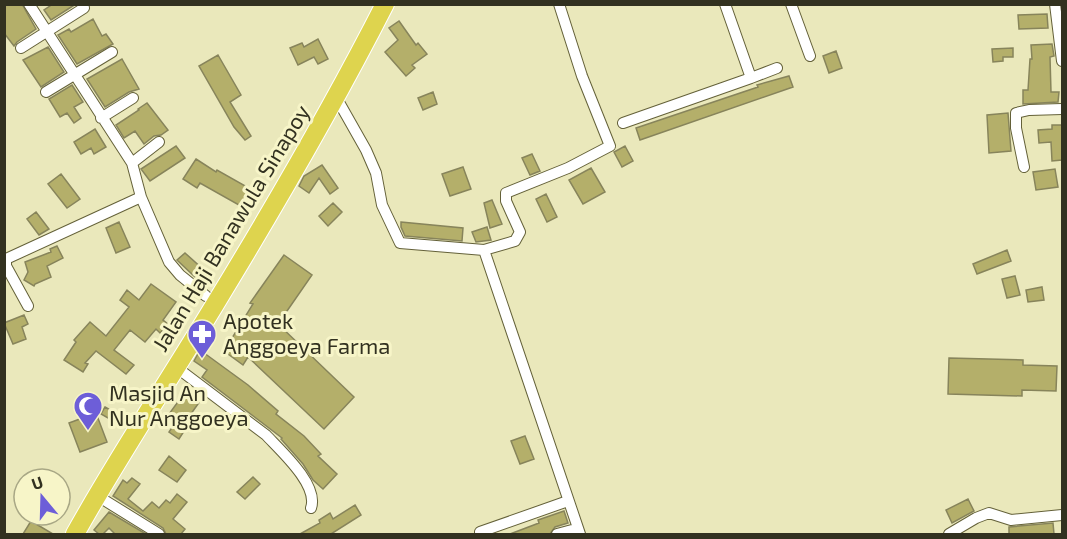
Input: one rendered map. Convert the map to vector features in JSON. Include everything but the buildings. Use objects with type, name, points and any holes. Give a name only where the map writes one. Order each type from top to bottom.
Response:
[{"type":"highway","name":"Jalan Haji Banawula Sinapoy","points":[[75,534],[135,421],[206,296],[296,148],[372,4]]},
{"type":"highway","name":"Jalan Haji Banawula Sinapoy","points":[[64,534],[101,466],[176,367],[216,303],[336,97],[385,4]]},
{"type":"street","points":[[29,4],[132,163],[141,197],[169,262],[180,275],[206,296]]},
{"type":"street","points":[[336,97],[373,165],[379,181],[382,205],[400,243],[484,250],[515,240],[519,236],[518,224],[506,201],[506,193],[582,161],[610,146],[582,76],[559,4]]},
{"type":"street","points":[[725,4],[750,78]]},
{"type":"street","points":[[791,4],[810,56]]},
{"type":"street","points":[[1054,4],[1062,61]]},
{"type":"street","points":[[21,48],[84,8]]},
{"type":"street","points":[[46,92],[112,52]]},
{"type":"street","points":[[623,123],[777,68]]},
{"type":"street","points":[[101,118],[133,98]]},
{"type":"street","points":[[1024,167],[1016,129],[1016,113],[1029,110],[1062,109]]},
{"type":"street","points":[[132,163],[159,142]]},
{"type":"street","points":[[28,306],[6,266],[6,259],[141,197]]},
{"type":"street","points":[[484,250],[579,533]]},
{"type":"street","points":[[176,367],[274,444],[304,478],[311,493],[311,508]]},
{"type":"street","points":[[96,495],[159,534]]},
{"type":"street","points":[[480,532],[568,501]]},
{"type":"street","points":[[949,534],[988,513],[1011,520],[1062,515]]},
{"type":"street","points":[[557,534],[572,530],[579,533]]},
{"type":"place","name":"Apotek Anggoeya Farma","points":[[202,360]]},
{"type":"place","name":"Masjid An Nur Anggoeya","points":[[88,432]]}]
